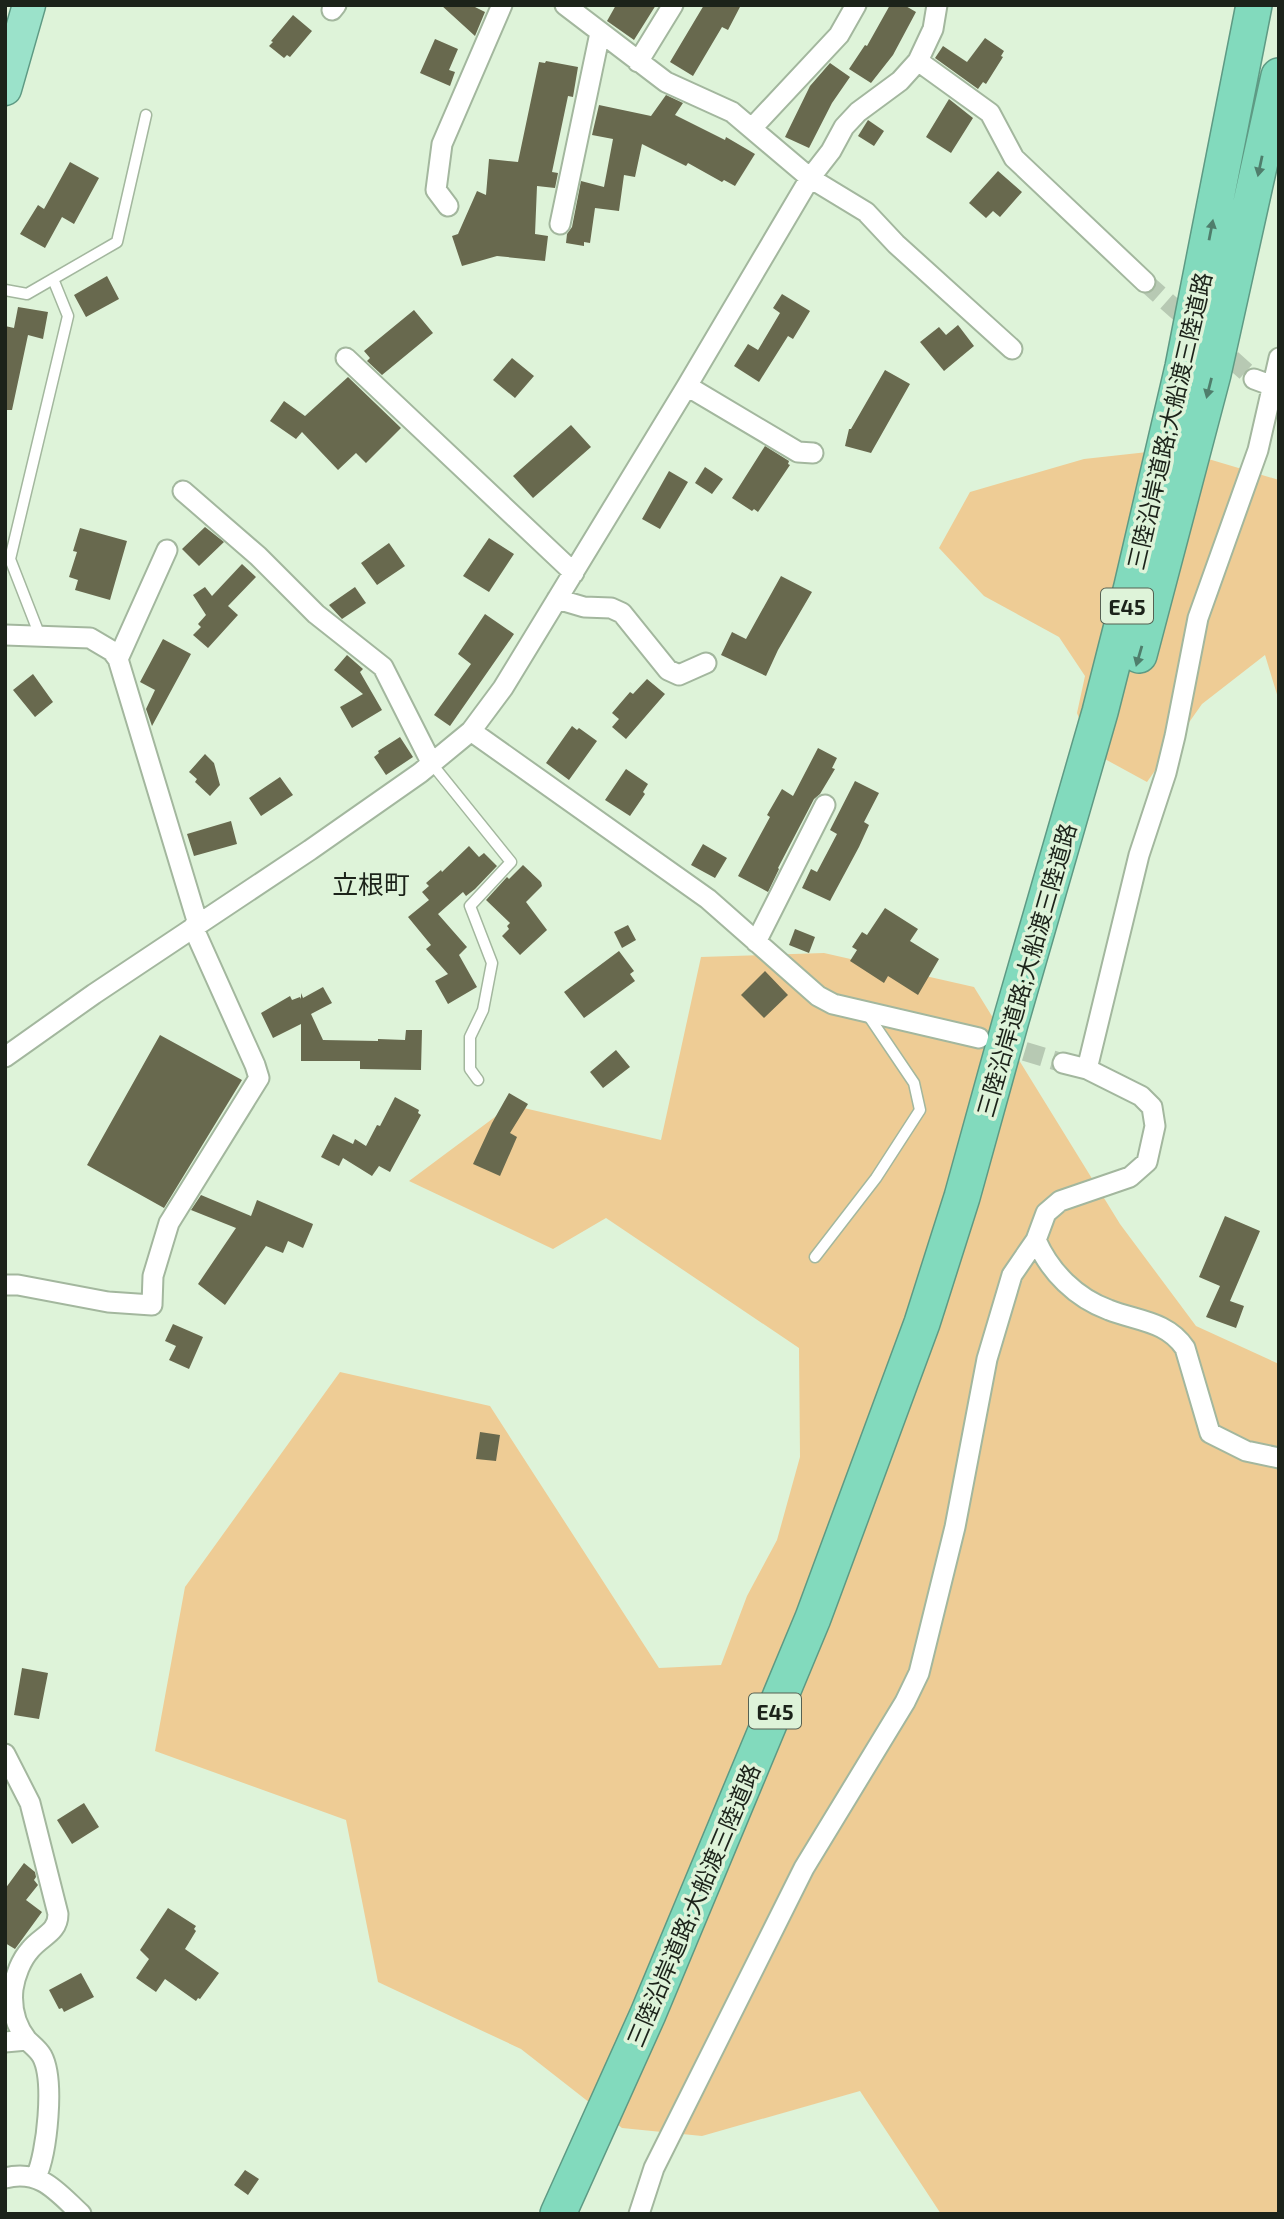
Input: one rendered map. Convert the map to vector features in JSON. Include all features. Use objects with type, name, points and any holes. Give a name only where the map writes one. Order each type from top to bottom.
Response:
[{"type":"highway","points":[[5,89],[29,5]]},
{"type":"highway","name":"三陸沿岸道路;大船渡三陸道路","points":[[558,2214],[658,1989],[813,1618],[922,1323],[962,1197],[1100,712],[1132,586],[1191,327],[1254,5]]},
{"type":"highway","name":"三陸沿岸道路;大船渡三陸道路","points":[[962,1197],[1027,1024],[1125,704],[1213,374],[1279,76]]},
{"type":"street","points":[[448,206],[436,190],[442,144],[502,5]]},
{"type":"street","points":[[565,5],[666,82],[732,112],[810,178],[866,212],[897,244],[1012,349]]},
{"type":"street","points":[[638,62],[673,5]]},
{"type":"street","points":[[752,128],[839,35],[856,5]]},
{"type":"street","points":[[8,1056],[310,850],[432,764],[471,731],[503,688],[810,178],[831,151],[844,127],[858,112],[901,81],[918,61],[933,29],[937,5]]},
{"type":"street","points":[[560,224],[600,33]]},
{"type":"street","points":[[918,61],[990,113],[1014,158],[1145,282]]},
{"type":"street","points":[[346,358],[574,573]]},
{"type":"street","points":[[1087,1069],[1139,855],[1166,773],[1198,618],[1258,450],[1264,383],[1279,358]]},
{"type":"street","points":[[687,386],[798,452],[813,453]]},
{"type":"street","points":[[183,491],[258,556],[316,614],[383,667],[432,764]]},
{"type":"street","points":[[111,652],[167,550]]},
{"type":"street","points":[[557,599],[584,607],[611,608],[622,613],[668,670],[678,675],[706,663]]},
{"type":"street","points":[[5,635],[90,638],[111,652],[195,926],[259,1078],[169,1223],[153,1276],[152,1305],[108,1302],[16,1286]]},
{"type":"street","points":[[471,731],[708,900],[818,996],[834,1004],[979,1038]]},
{"type":"street","points":[[756,942],[825,805]]},
{"type":"street","points":[[639,2214],[654,2168],[804,1868],[905,1702],[919,1673],[955,1527],[987,1359],[1012,1275],[1036,1240],[1046,1213],[1060,1201],[1130,1177],[1147,1162],[1155,1126],[1152,1107],[1141,1096],[1087,1069],[1063,1063]]},
{"type":"street","points":[[1036,1240],[1046,1262],[1072,1289],[1107,1309],[1162,1326],[1177,1336],[1185,1348],[1210,1433],[1246,1451],[1279,1458]]},
{"type":"street","points":[[5,1754],[30,1803],[58,1914],[54,1930],[31,1948],[21,1963],[13,1987],[12,2010],[18,2026],[27,2040],[41,2053],[47,2068],[49,2085],[43,2162],[36,2177]]},
{"type":"street","points":[[5,2042],[27,2040]]},
{"type":"street","points":[[5,2178],[22,2175],[36,2177],[81,2214]]},
{"type":"lane","points":[[5,290],[27,294],[117,242],[146,116]]},
{"type":"lane","points":[[40,636],[10,559],[68,316],[52,279]]},
{"type":"lane","points":[[432,764],[511,862],[470,906],[492,963],[483,1010],[470,1037],[470,1069],[478,1080]]},
{"type":"lane","points":[[815,1256],[876,1178],[920,1110],[915,1083],[865,1011]]},
{"type":"shaded area","points":[[1175,449],[1279,480],[1279,701],[1265,655],[1202,704],[1147,782],[1092,752],[1077,713],[1085,676],[1059,637],[984,596],[939,548],[970,492],[1084,459]]},
{"type":"shaded area","points":[[824,953],[974,987],[1120,1224],[1196,1326],[1279,1364],[1279,2214],[941,2214],[860,2091],[702,2136],[622,2128],[521,2049],[378,1982],[346,1820],[155,1751],[185,1587],[340,1372],[490,1406],[659,1668],[721,1665],[747,1596],[777,1540],[800,1457],[799,1348],[606,1218],[553,1249],[409,1181],[511,1105],[661,1140],[701,957]]},
{"type":"building","points":[[441,5],[471,5],[485,12],[475,36]]},
{"type":"building","points":[[616,5],[656,5],[634,40],[607,21]]},
{"type":"building","points":[[704,5],[741,5],[728,30],[722,27],[693,76],[670,62]]},
{"type":"building","points":[[890,5],[904,5],[916,12],[893,55],[871,83],[849,69],[865,45],[867,46]]},
{"type":"building","points":[[293,15],[312,31],[290,57],[287,55],[284,58],[269,46]]},
{"type":"building","points":[[985,38],[1004,51],[986,84],[983,82],[978,89],[935,58],[943,46],[967,62]]},
{"type":"building","points":[[435,39],[458,49],[449,70],[455,72],[450,86],[420,73]]},
{"type":"building","points":[[539,62],[578,67],[573,97],[568,96],[552,172],[558,173],[555,188],[537,186],[535,234],[548,236],[545,261],[497,256],[462,266],[452,236],[458,234],[477,191],[486,195],[489,159],[518,162]]},
{"type":"building","points":[[830,63],[850,77],[832,103],[809,148],[785,137],[810,86]]},
{"type":"building","points":[[666,95],[683,103],[675,115],[725,140],[726,137],[755,154],[735,186],[642,144],[635,177],[624,175],[619,211],[595,208],[590,243],[584,242],[584,246],[566,243],[581,181],[604,187],[613,139],[592,135],[599,105],[651,116]]},
{"type":"building","points":[[949,99],[973,118],[951,153],[926,137]]},
{"type":"building","points":[[868,120],[884,131],[874,146],[858,136]]},
{"type":"building","points":[[70,162],[99,178],[74,224],[62,217],[45,248],[20,234],[38,205],[44,209]]},
{"type":"building","points":[[998,171],[1022,192],[1000,217],[993,211],[986,218],[969,203]]},
{"type":"building","points":[[107,276],[119,299],[86,317],[74,295]]},
{"type":"building","points":[[782,294],[810,311],[793,339],[788,336],[759,382],[734,366],[748,344],[758,350],[780,313],[773,308]]},
{"type":"building","points":[[18,307],[48,312],[43,339],[28,335],[12,410],[5,410],[5,326],[14,328]]},
{"type":"building","points":[[414,310],[433,333],[382,375],[367,361],[370,358],[364,351]]},
{"type":"building","points":[[958,325],[974,346],[944,371],[920,342],[939,327],[946,335]]},
{"type":"building","points":[[512,358],[534,376],[515,398],[493,380]]},
{"type":"building","points":[[885,370],[910,384],[871,453],[845,446],[849,429]]},
{"type":"building","points":[[348,377],[401,428],[366,463],[356,453],[338,470],[302,432],[296,439],[270,421],[284,401],[305,416]]},
{"type":"building","points":[[571,425],[591,447],[533,498],[513,476]]},
{"type":"building","points":[[765,446],[789,461],[790,465],[758,512],[732,498]]},
{"type":"building","points":[[705,467],[723,479],[712,494],[695,483]]},
{"type":"building","points":[[669,471],[688,482],[660,529],[642,519]]},
{"type":"building","points":[[205,527],[224,542],[199,566],[182,549]]},
{"type":"building","points":[[80,528],[127,541],[110,600],[75,590],[78,580],[69,577],[77,552],[73,551]]},
{"type":"building","points":[[489,538],[514,554],[489,592],[463,576]]},
{"type":"building","points":[[389,543],[405,566],[377,585],[361,563]]},
{"type":"building","points":[[242,564],[256,577],[228,606],[238,615],[208,648],[193,635],[201,627],[198,624],[206,615],[193,595],[205,587],[212,596]]},
{"type":"building","points":[[781,576],[812,592],[766,676],[721,655],[732,632],[746,639]]},
{"type":"building","points":[[355,587],[366,603],[342,619],[329,605]]},
{"type":"building","points":[[485,614],[514,634],[450,726],[434,715],[471,664],[458,654]]},
{"type":"building","points":[[163,639],[191,654],[152,726],[146,709],[155,690],[140,682]]},
{"type":"building","points":[[347,655],[363,669],[360,672],[382,710],[352,728],[340,707],[363,694],[334,670]]},
{"type":"building","points":[[33,674],[53,702],[35,717],[13,690]]},
{"type":"building","points":[[647,679],[665,694],[626,739],[612,727],[619,719],[612,713],[630,692],[633,694]]},
{"type":"building","points":[[572,726],[597,741],[569,780],[546,763]]},
{"type":"building","points":[[400,737],[413,757],[386,775],[374,757],[378,751]]},
{"type":"building","points":[[818,748],[837,758],[832,768],[835,769],[814,799],[768,892],[738,876],[782,789],[793,796]]},
{"type":"building","points":[[205,754],[214,763],[220,785],[210,796],[189,772]]},
{"type":"building","points":[[626,769],[648,784],[643,792],[645,794],[630,816],[605,800]]},
{"type":"building","points":[[280,777],[293,795],[261,816],[249,798]]},
{"type":"building","points":[[855,781],[879,793],[864,822],[869,825],[830,901],[802,888],[811,869],[817,872],[837,834],[830,830]]},
{"type":"building","points":[[231,821],[237,844],[194,856],[187,834]]},
{"type":"building","points":[[703,844],[727,858],[715,878],[691,865]]},
{"type":"building","points":[[469,846],[479,857],[484,853],[497,866],[475,889],[466,896],[463,892],[438,914],[467,947],[459,955],[477,987],[448,1004],[435,981],[448,974],[426,949],[431,945],[408,917],[429,900],[422,892],[429,886],[426,883]]},
{"type":"building","points":[[523,865],[541,882],[542,886],[526,902],[547,930],[520,955],[502,936],[509,929],[507,926],[510,923],[486,900],[507,877],[509,879]]},
{"type":"building","points":[[885,908],[918,929],[910,941],[939,959],[918,995],[888,976],[884,983],[850,961],[857,950],[852,947],[862,932],[867,935]]},
{"type":"building","points":[[628,925],[636,940],[622,948],[614,932]]},
{"type":"building","points":[[795,929],[815,937],[809,953],[789,945]]},
{"type":"building","points":[[619,951],[634,971],[630,974],[635,981],[584,1018],[564,992]]},
{"type":"building","points":[[765,971],[788,995],[764,1018],[741,995]]},
{"type":"building","points":[[323,987],[332,1003],[311,1014],[323,1040],[405,1040],[406,1030],[422,1030],[421,1070],[360,1069],[360,1061],[301,1061],[301,1024],[273,1038],[261,1013],[290,996],[292,1000],[301,999],[301,993],[303,998]]},
{"type":"building","points":[[160,1035],[242,1080],[164,1208],[87,1165]]},
{"type":"building","points":[[616,1050],[630,1067],[603,1088],[590,1072]]},
{"type":"building","points":[[509,1093],[528,1104],[510,1133],[517,1137],[500,1176],[473,1164]]},
{"type":"building","points":[[395,1097],[419,1110],[421,1115],[390,1172],[379,1166],[372,1176],[343,1158],[339,1166],[321,1157],[333,1134],[353,1144],[355,1139],[366,1146]]},
{"type":"building","points":[[201,1195],[251,1216],[257,1200],[313,1224],[303,1248],[288,1241],[283,1253],[266,1246],[225,1305],[198,1284],[236,1228],[191,1210]]},
{"type":"building","points":[[1225,1216],[1260,1231],[1230,1301],[1244,1306],[1236,1328],[1206,1317],[1220,1286],[1199,1277]]},
{"type":"building","points":[[173,1324],[203,1337],[189,1369],[169,1360],[176,1346],[165,1341]]},
{"type":"building","points":[[480,1432],[500,1435],[496,1461],[476,1459]]},
{"type":"building","points":[[22,1668],[48,1673],[39,1719],[14,1715]]},
{"type":"building","points":[[84,1803],[99,1827],[72,1844],[57,1820]]},
{"type":"building","points":[[24,1863],[35,1872],[34,1880],[38,1885],[26,1900],[42,1912],[15,1949],[5,1943],[5,1889]]},
{"type":"building","points":[[168,1908],[196,1926],[196,1931],[185,1949],[219,1973],[196,2001],[165,1979],[156,1992],[136,1978],[149,1959],[140,1950]]},
{"type":"building","points":[[81,1973],[94,1997],[64,2012],[62,2008],[59,2009],[49,1990]]},
{"type":"building","points":[[245,2170],[259,2179],[248,2195],[234,2185]]},
{"type":"tunnel","points":[[1145,282],[1254,379]]},
{"type":"tunnel","points":[[997,1043],[1063,1063]]},
{"type":"district","name":"立根町","points":[[371,883]]}]
